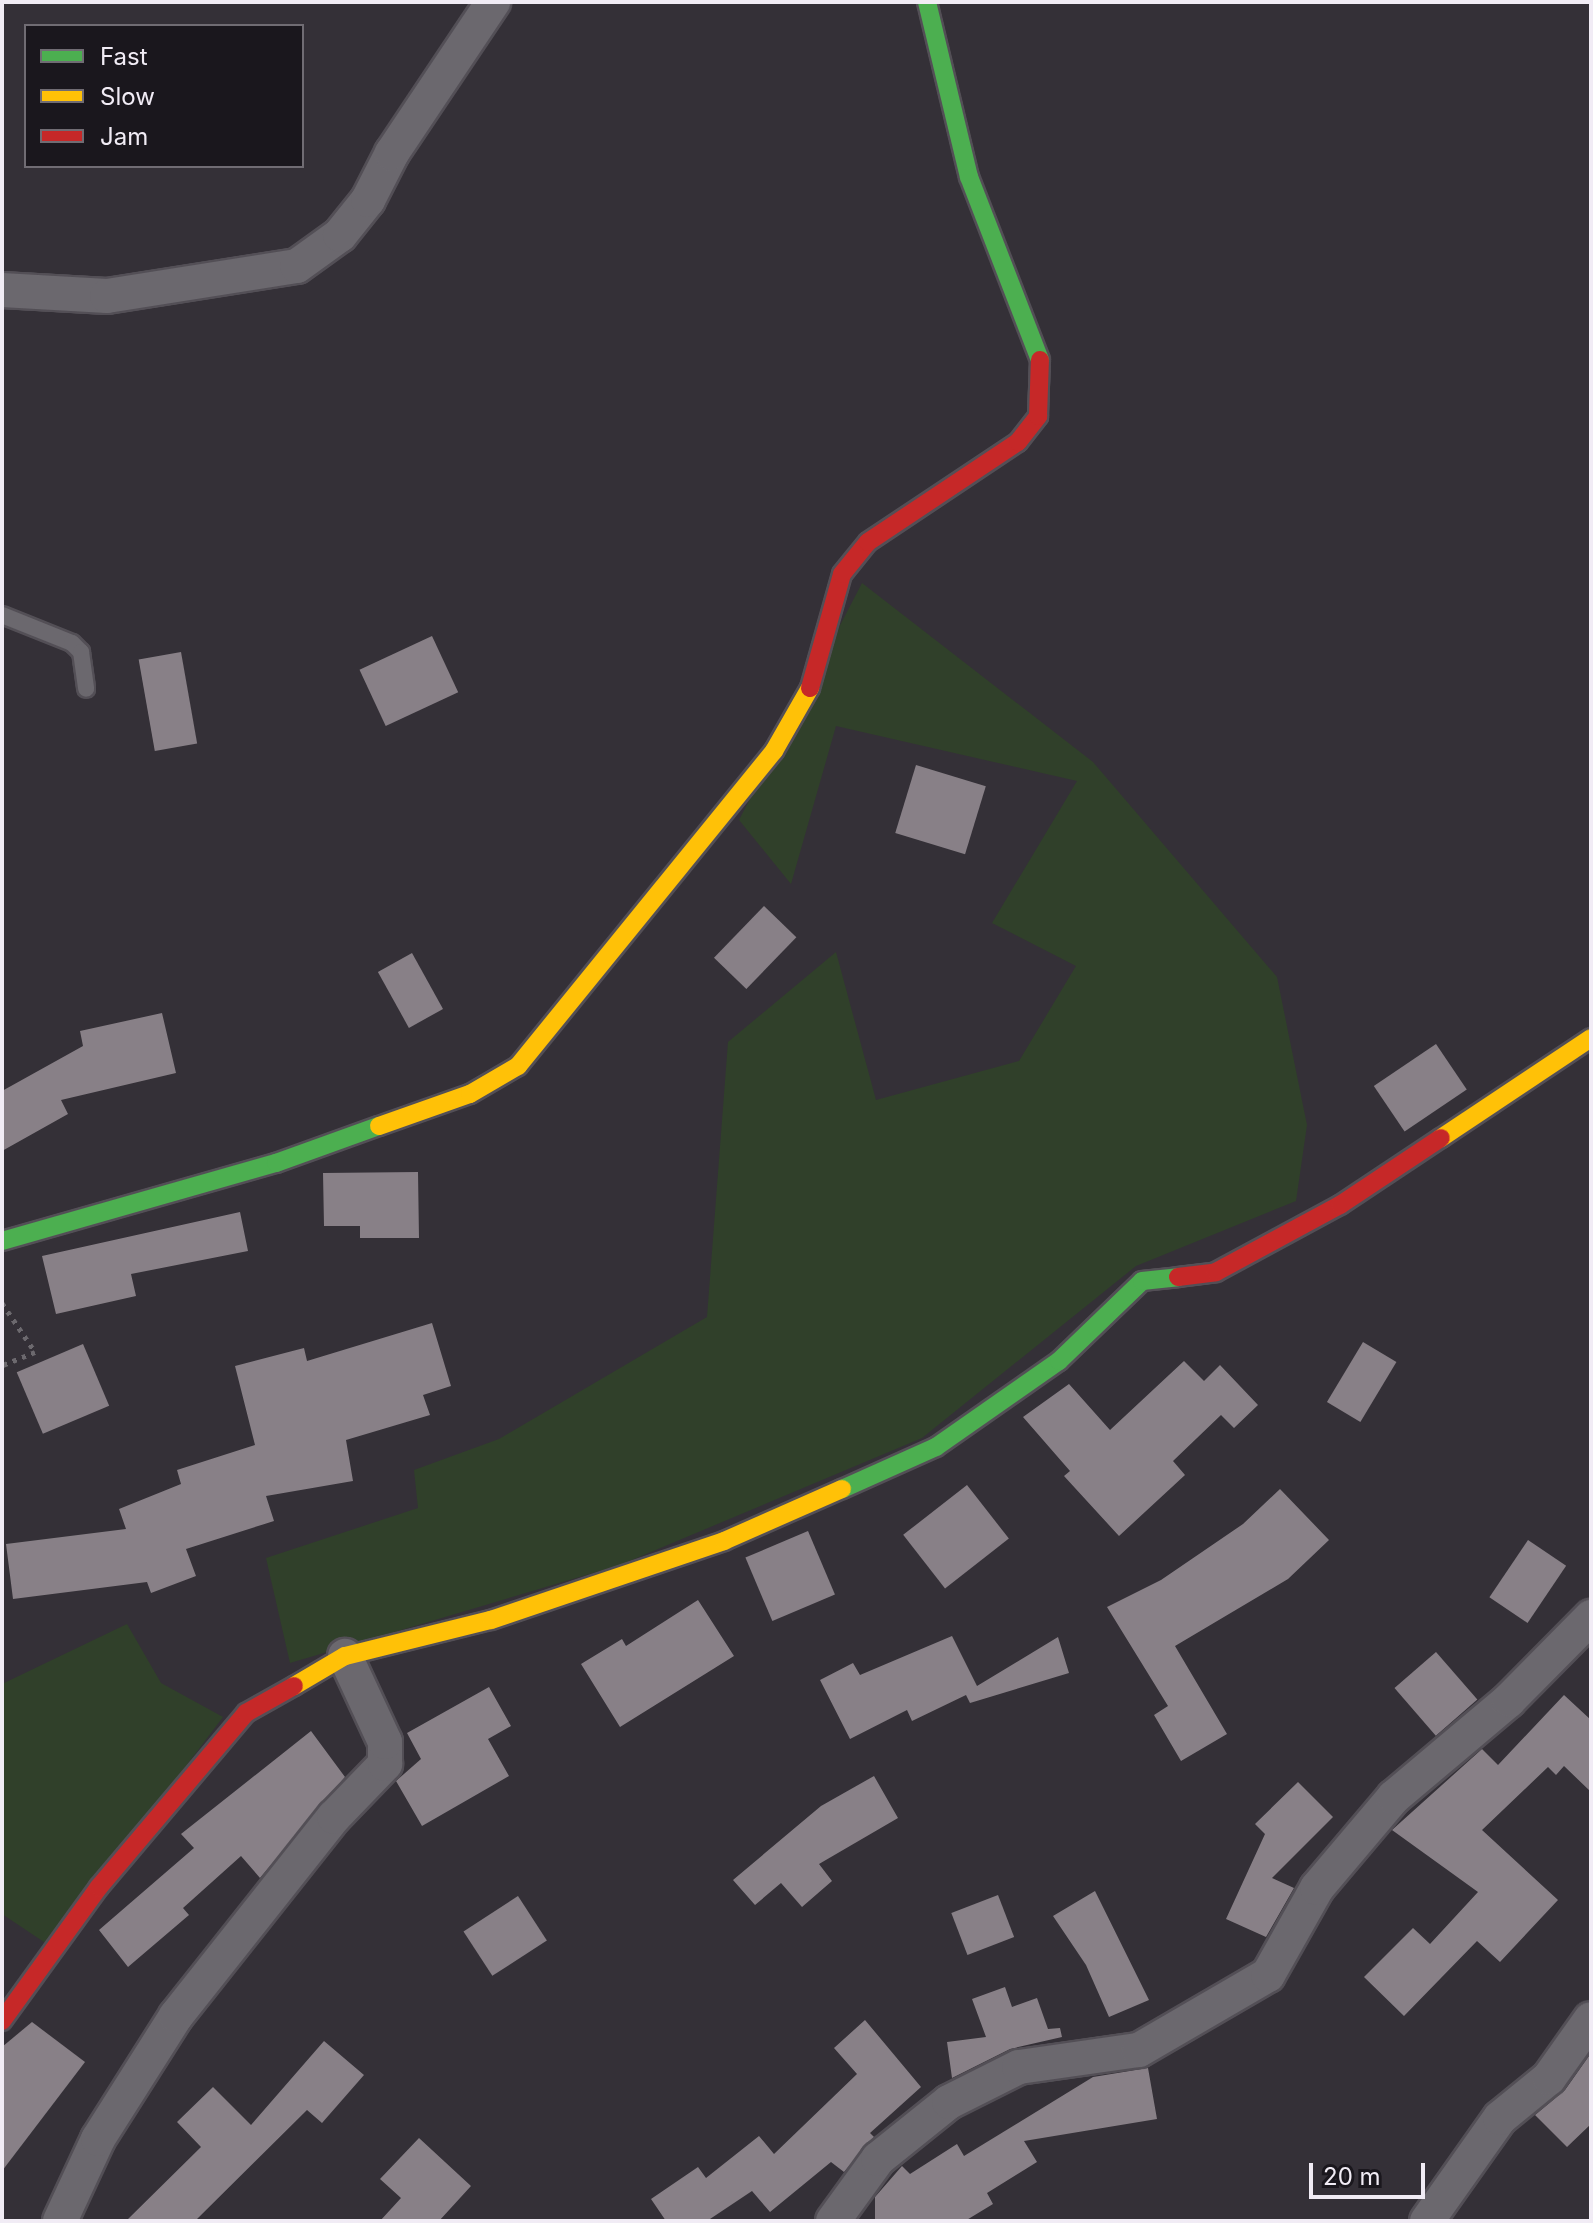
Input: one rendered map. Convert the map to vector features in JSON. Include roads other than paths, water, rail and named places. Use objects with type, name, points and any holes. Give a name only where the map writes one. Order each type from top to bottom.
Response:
[{"type":"street","points":[[2,290],[107,296],[297,266],[340,235],[368,200],[392,153],[493,2]]},
{"type":"street","points":[[2,1241],[276,1163],[470,1094],[518,1066],[774,751],[809,692],[842,574],[868,542],[1018,442],[1038,416],[1040,352],[969,177],[927,2]]},
{"type":"street","points":[[2,2021],[41,1972],[99,1887],[246,1713],[345,1656],[491,1620],[724,1541],[936,1447],[1059,1361],[1142,1281],[1216,1272],[1340,1205],[1591,1038]]},
{"type":"street","points":[[833,2221],[878,2159],[949,2102],[1019,2067],[1139,2050],[1268,1975],[1317,1888],[1394,1797],[1509,1700],[1591,1617]]},
{"type":"street","points":[[60,2221],[98,2139],[176,2016],[315,1840],[385,1764],[385,1742],[345,1656]]},
{"type":"street","points":[[1427,2221],[1500,2118],[1549,2078],[1591,2019]]},
{"type":"lane","points":[[2,615],[72,643],[81,652],[86,689]]}]
